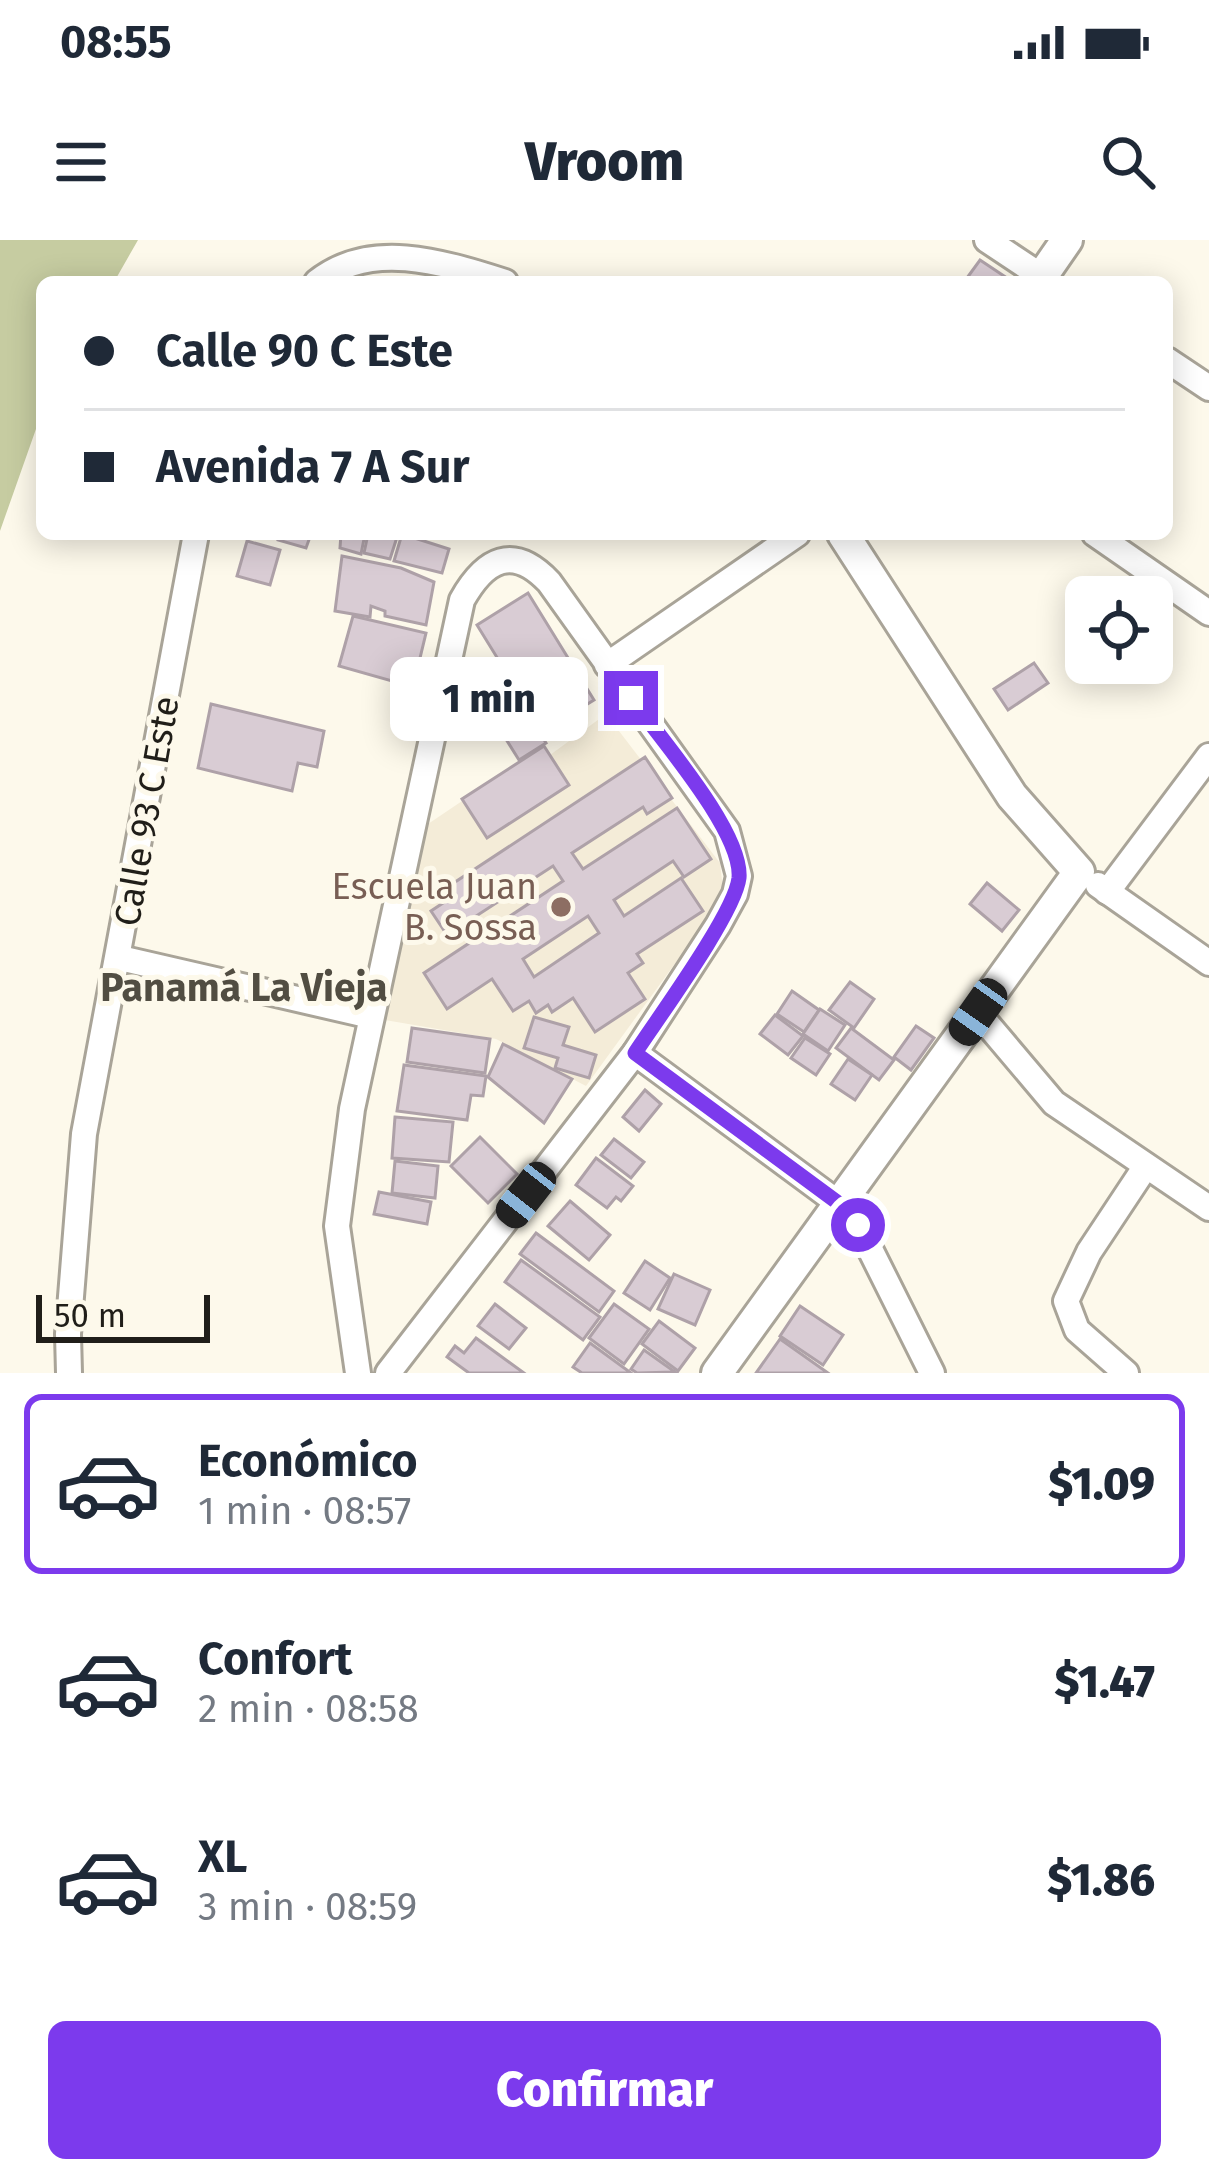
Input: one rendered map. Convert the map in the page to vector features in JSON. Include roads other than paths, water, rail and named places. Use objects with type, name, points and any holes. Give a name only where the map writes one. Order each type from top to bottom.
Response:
[{"type":"street","points":[[987,240],[1038,276]]},
{"type":"street","points":[[1046,276],[1066,240]]},
{"type":"street","points":[[323,276],[339,259],[342,247],[388,244],[487,276]]},
{"type":"street","points":[[1173,364],[1209,388]]},
{"type":"street","name":"Calle 93 C Este","points":[[69,1373],[68,1334],[85,1134],[195,540]]},
{"type":"street","points":[[607,665],[788,540]]},
{"type":"street","points":[[847,540],[1012,796],[1079,872],[1209,963]]},
{"type":"street","points":[[1104,540],[1209,613]]},
{"type":"street","points":[[358,1373],[337,1226],[352,1108],[462,600],[472,581],[494,562],[520,561],[534,566],[728,831],[740,875],[718,925],[635,1053],[388,1373]]},
{"type":"street","points":[[1107,892],[1209,756]]},
{"type":"street","points":[[717,1373],[1079,872]]},
{"type":"street","points":[[120,958],[371,1016]]},
{"type":"street","points":[[978,1012],[1054,1102],[1209,1208]]},
{"type":"street","points":[[635,1053],[841,1205],[858,1225],[932,1373]]},
{"type":"street","points":[[1126,1373],[1077,1330],[1066,1301],[1089,1252],[1146,1166]]},
{"type":"place","name":"Escuela Juan B. Sossa","points":[[561,907]]},
{"type":"district","name":"Panamá La Vieja","points":[[244,987]]}]
